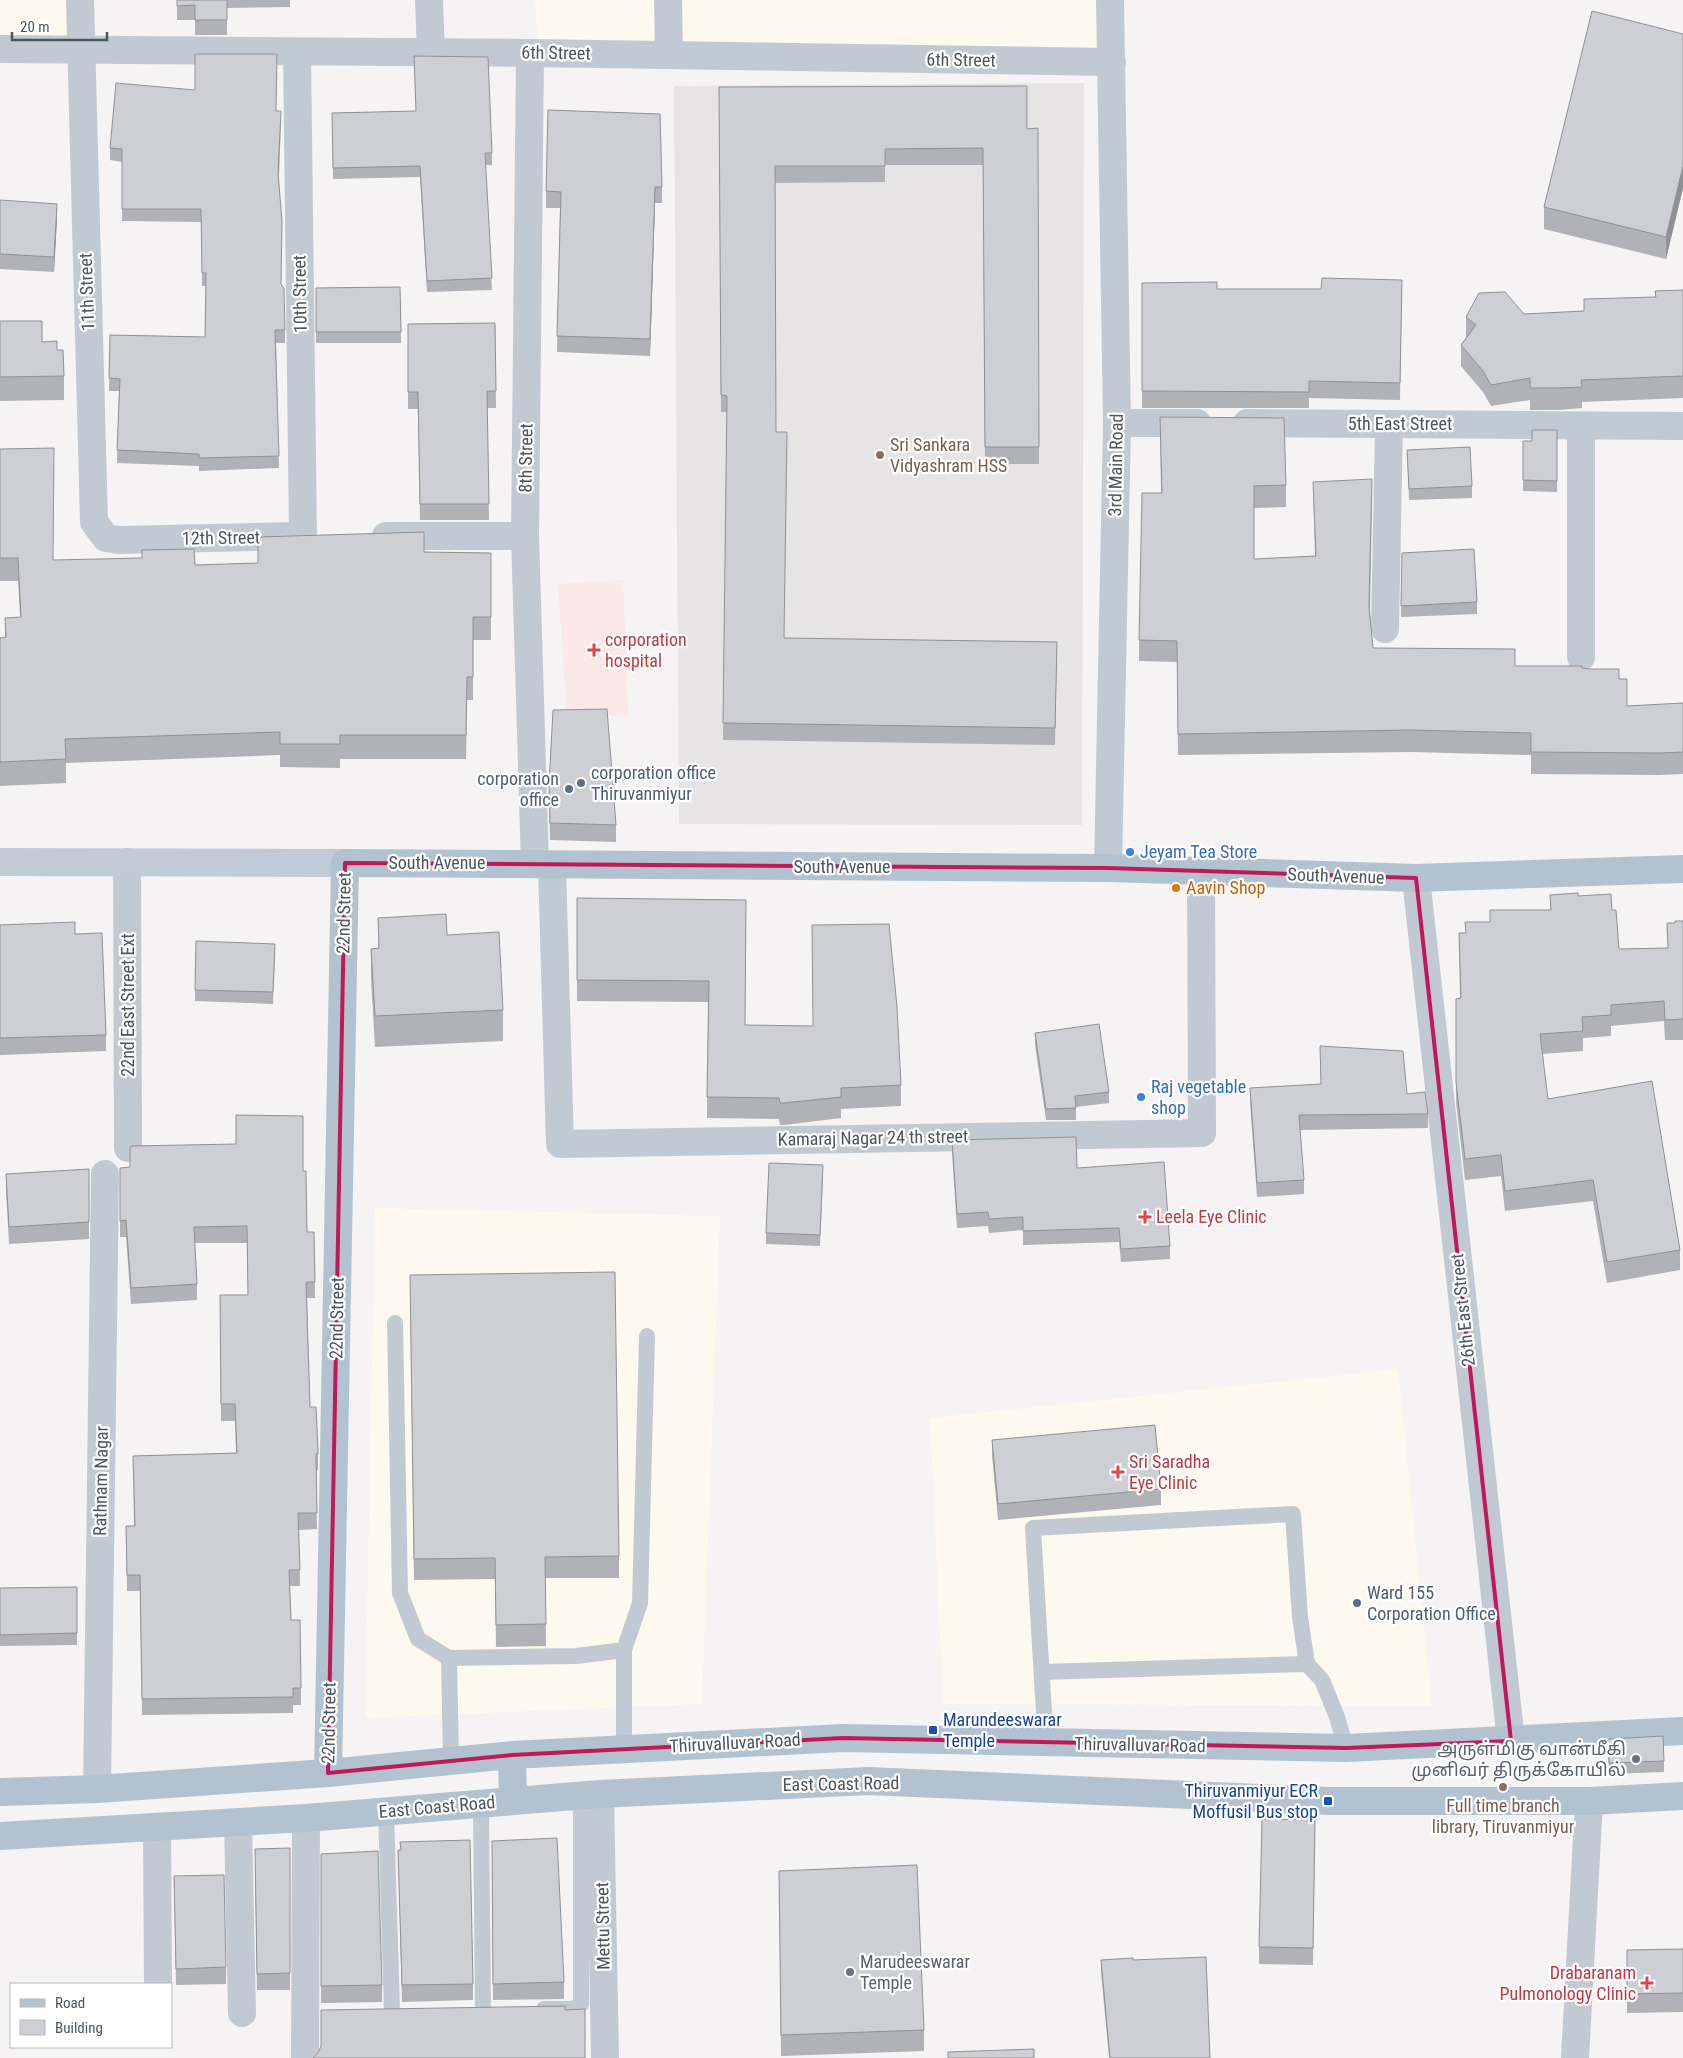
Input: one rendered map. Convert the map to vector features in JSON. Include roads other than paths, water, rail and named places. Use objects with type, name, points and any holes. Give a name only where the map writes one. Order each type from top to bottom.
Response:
[{"type":"main road","name":"South Avenue","points":[[0,862],[1108,868],[1416,878],[1683,869]]},
{"type":"main road","name":"22nd Street","points":[[328,1773],[345,863]]},
{"type":"main road","name":"Thiruvalluvar Road","points":[[328,1773],[512,1755],[843,1738],[1346,1748],[1683,1731]]},
{"type":"main road","points":[[512,1755],[513,1801]]},
{"type":"main road","points":[[0,1792],[96,1789],[328,1773]]},
{"type":"main road","name":"East Coast Road","points":[[0,1836],[306,1818],[590,1794],[868,1780],[1328,1801],[1589,1801],[1683,1796]]},
{"type":"street","name":"11th Street","points":[[80,0],[93,513],[94,522],[100,533]]},
{"type":"street","points":[[429,0],[431,52]]},
{"type":"street","points":[[668,0],[669,55]]},
{"type":"street","name":"3rd Main Road","points":[[1108,868],[1117,423],[1110,0]]},
{"type":"street","name":"6th Street","points":[[0,49],[297,53],[530,52],[1112,62]]},
{"type":"street","name":"8th Street","points":[[530,52],[525,536],[544,865]]},
{"type":"street","name":"10th Street","points":[[297,53],[303,536]]},
{"type":"street","name":"5th East Street","points":[[1117,423],[1683,426]]},
{"type":"street","points":[[1385,629],[1389,424]]},
{"type":"street","points":[[1581,426],[1581,657]]},
{"type":"street","name":"12th Street","points":[[100,533],[106,538],[118,540],[332,536]]},
{"type":"street","points":[[361,536],[525,536]]},
{"type":"street","name":"22nd East Street Ext","points":[[127,862],[128,1148]]},
{"type":"street","name":"Kamaraj Nagar 24 th street","points":[[544,865],[560,1144],[1202,1133],[1201,872]]},
{"type":"street","name":"26th East Street","points":[[1416,878],[1511,1741]]},
{"type":"street","name":"Rathnam Nagar","points":[[96,1789],[105,1174]]},
{"type":"street","name":"Mettu Street","points":[[590,1794],[605,2058]]},
{"type":"street","points":[[1575,2058],[1589,1801]]},
{"type":"street","points":[[305,2058],[315,2013],[306,1818]]},
{"type":"street","points":[[238,1822],[242,2013]]},
{"type":"street","points":[[156,1827],[158,1983]]},
{"type":"lane","points":[[395,1323],[400,1593],[418,1639],[449,1658],[576,1656],[624,1650]]},
{"type":"lane","points":[[624,1749],[624,1650],[640,1603],[647,1336]]},
{"type":"lane","points":[[1052,1743],[1044,1712],[1033,1528],[1293,1514],[1300,1617],[1307,1664],[1322,1680],[1337,1717],[1346,1748]]},
{"type":"lane","points":[[449,1658],[451,1762]]},
{"type":"lane","points":[[1042,1672],[1307,1664]]},
{"type":"lane","points":[[528,2009],[573,2008],[581,2004],[590,1794]]},
{"type":"lane","points":[[481,1804],[483,2010]]},
{"type":"lane","points":[[386,1811],[392,2012]]},
{"type":"lane","points":[[465,2010],[501,2010]]},
{"type":"lane","points":[[373,2012],[410,2011]]},
{"type":"place","name":"Sri Sankara Vidyashram HSS","points":[[880,455]]},
{"type":"place","name":"corporation hospital","points":[[594,650]]},
{"type":"place","name":"corporation office Thiruvanmiyur","points":[[581,783]]},
{"type":"place","name":"corporation office","points":[[569,789]]},
{"type":"place","name":"Jeyam Tea Store","points":[[1130,852]]},
{"type":"place","name":"Aavin Shop","points":[[1176,888]]},
{"type":"place","name":"Raj vegetable shop","points":[[1141,1097]]},
{"type":"place","name":"Leela Eye Clinic","points":[[1145,1217]]},
{"type":"place","name":"Sri Saradha Eye Clinic","points":[[1118,1472]]},
{"type":"place","name":"Ward 155 Corporation Office","points":[[1357,1603]]},
{"type":"place","name":"Marundeeswarar Temple","points":[[933,1730]]},
{"type":"place","name":"அருள்மிகு வான்மீகி முனிவர் திருக்கோயில்","points":[[1636,1759]]},
{"type":"place","name":"Full time branch library, Tiruvanmiyur","points":[[1503,1787]]},
{"type":"place","name":"Thiruvanmiyur ECR Moffusil Bus stop","points":[[1328,1801]]},
{"type":"place","name":"Marudeeswarar Temple","points":[[850,1972]]},
{"type":"place","name":"Drabaranam Pulmonology Clinic","points":[[1647,1983]]}]
